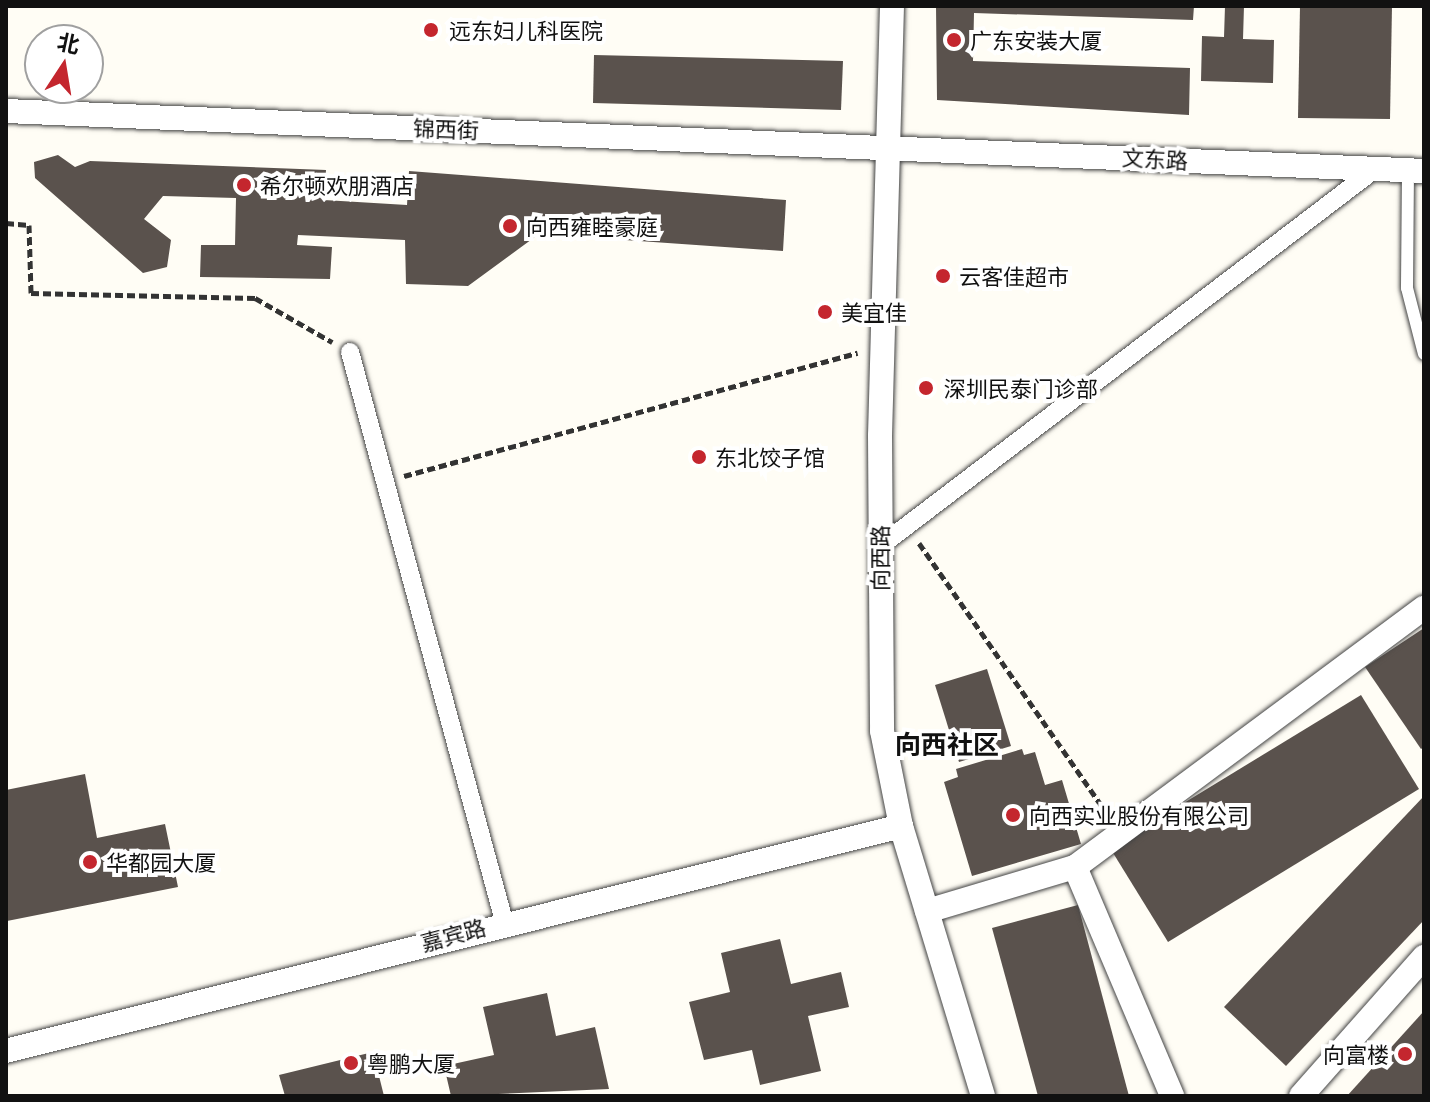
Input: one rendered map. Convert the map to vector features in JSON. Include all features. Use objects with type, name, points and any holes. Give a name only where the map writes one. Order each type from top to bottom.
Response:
[{"type":"street","name":"向西路","points":[[892,6],[886,144],[879,547],[882,731],[901,826],[983,1096]]},
{"type":"street","name":"锦西街","points":[[6,111],[886,144]]},
{"type":"street","name":"文东路","points":[[886,144],[1416,171]]},
{"type":"street","points":[[879,547],[1375,169]]},
{"type":"street","points":[[350,352],[504,921]]},
{"type":"street","points":[[927,911],[1075,867],[1424,608]]},
{"type":"street","name":"嘉宾路","points":[[6,1051],[504,921],[901,826]]},
{"type":"street","points":[[1075,867],[1172,1096]]},
{"type":"street","points":[[1301,1096],[1424,957]]},
{"type":"lane","points":[[1416,171],[1407,288],[1424,354]]},
{"type":"path","points":[[6,223],[29,225],[31,293],[255,298],[350,352]]},
{"type":"path","points":[[384,481],[882,347]]},
{"type":"path","points":[[907,526],[1120,833]]},
{"type":"building","name":"广东安装大厦","points":[[936,6],[1194,6],[1193,20],[974,13],[973,61],[1190,68],[1189,115],[937,100]]},
{"type":"building","points":[[1225,6],[1244,6],[1243,39],[1274,40],[1273,83],[1201,81],[1202,36],[1224,37]]},
{"type":"building","points":[[1300,6],[1392,6],[1390,119],[1298,118]]},
{"type":"building","points":[[594,55],[843,61],[841,110],[593,103]]},
{"type":"building","name":"向西雍睦豪庭","points":[[58,155],[75,167],[90,161],[326,170],[324,200],[407,205],[409,171],[786,200],[783,251],[539,234],[468,286],[406,284],[405,240],[298,235],[297,245],[332,247],[330,279],[200,277],[201,245],[235,245],[236,198],[163,196],[144,219],[171,240],[167,267],[143,273],[35,178],[34,162]]},
{"type":"building","points":[[1424,628],[1424,747],[1421,749],[1365,667]]},
{"type":"building","points":[[987,669],[1011,746],[959,762],[935,685]]},
{"type":"building","points":[[1361,695],[1419,789],[1168,942],[1110,848]]},
{"type":"building","name":"向西实业股份有限公司","points":[[1022,749],[1024,755],[1035,752],[1045,785],[1062,780],[1081,844],[972,876],[944,782],[958,777],[956,769]]},
{"type":"building","name":"华都园大厦","points":[[85,774],[97,838],[165,824],[178,887],[7,921],[6,790]]},
{"type":"building","points":[[1424,796],[1424,920],[1286,1066],[1224,1007]]},
{"type":"building","points":[[1078,905],[1129,1096],[1038,1096],[992,928]]},
{"type":"building","points":[[780,939],[791,984],[841,972],[849,1007],[808,1016],[821,1071],[760,1085],[752,1050],[704,1060],[689,1002],[730,992],[721,953]]},
{"type":"building","points":[[547,993],[556,1036],[595,1027],[609,1089],[451,1096],[444,1066],[494,1055],[483,1007]]},
{"type":"building","name":"向富楼","points":[[1424,1011],[1424,1096],[1347,1096]]},
{"type":"building","name":"粤鹏大厦","points":[[373,1052],[384,1096],[285,1096],[279,1075]]},
{"type":"place","name":"远东妇儿科医院","points":[[431,30]]},
{"type":"place","name":"广东安装大厦","points":[[954,40]]},
{"type":"place","name":"希尔顿欢朋酒店","points":[[244,185]]},
{"type":"place","name":"向西雍睦豪庭","points":[[510,226]]},
{"type":"place","name":"云客佳超市","points":[[943,276]]},
{"type":"place","name":"美宜佳","points":[[825,312]]},
{"type":"place","name":"深圳民泰门诊部","points":[[926,388]]},
{"type":"place","name":"东北饺子馆","points":[[699,457]]},
{"type":"place","name":"向西实业股份有限公司","points":[[1013,815]]},
{"type":"place","name":"华都园大厦","points":[[90,862]]},
{"type":"place","name":"向富楼","points":[[1405,1054]]},
{"type":"place","name":"粤鹏大厦","points":[[351,1063]]},
{"type":"district","name":"向西社区","points":[[947,743]]}]
